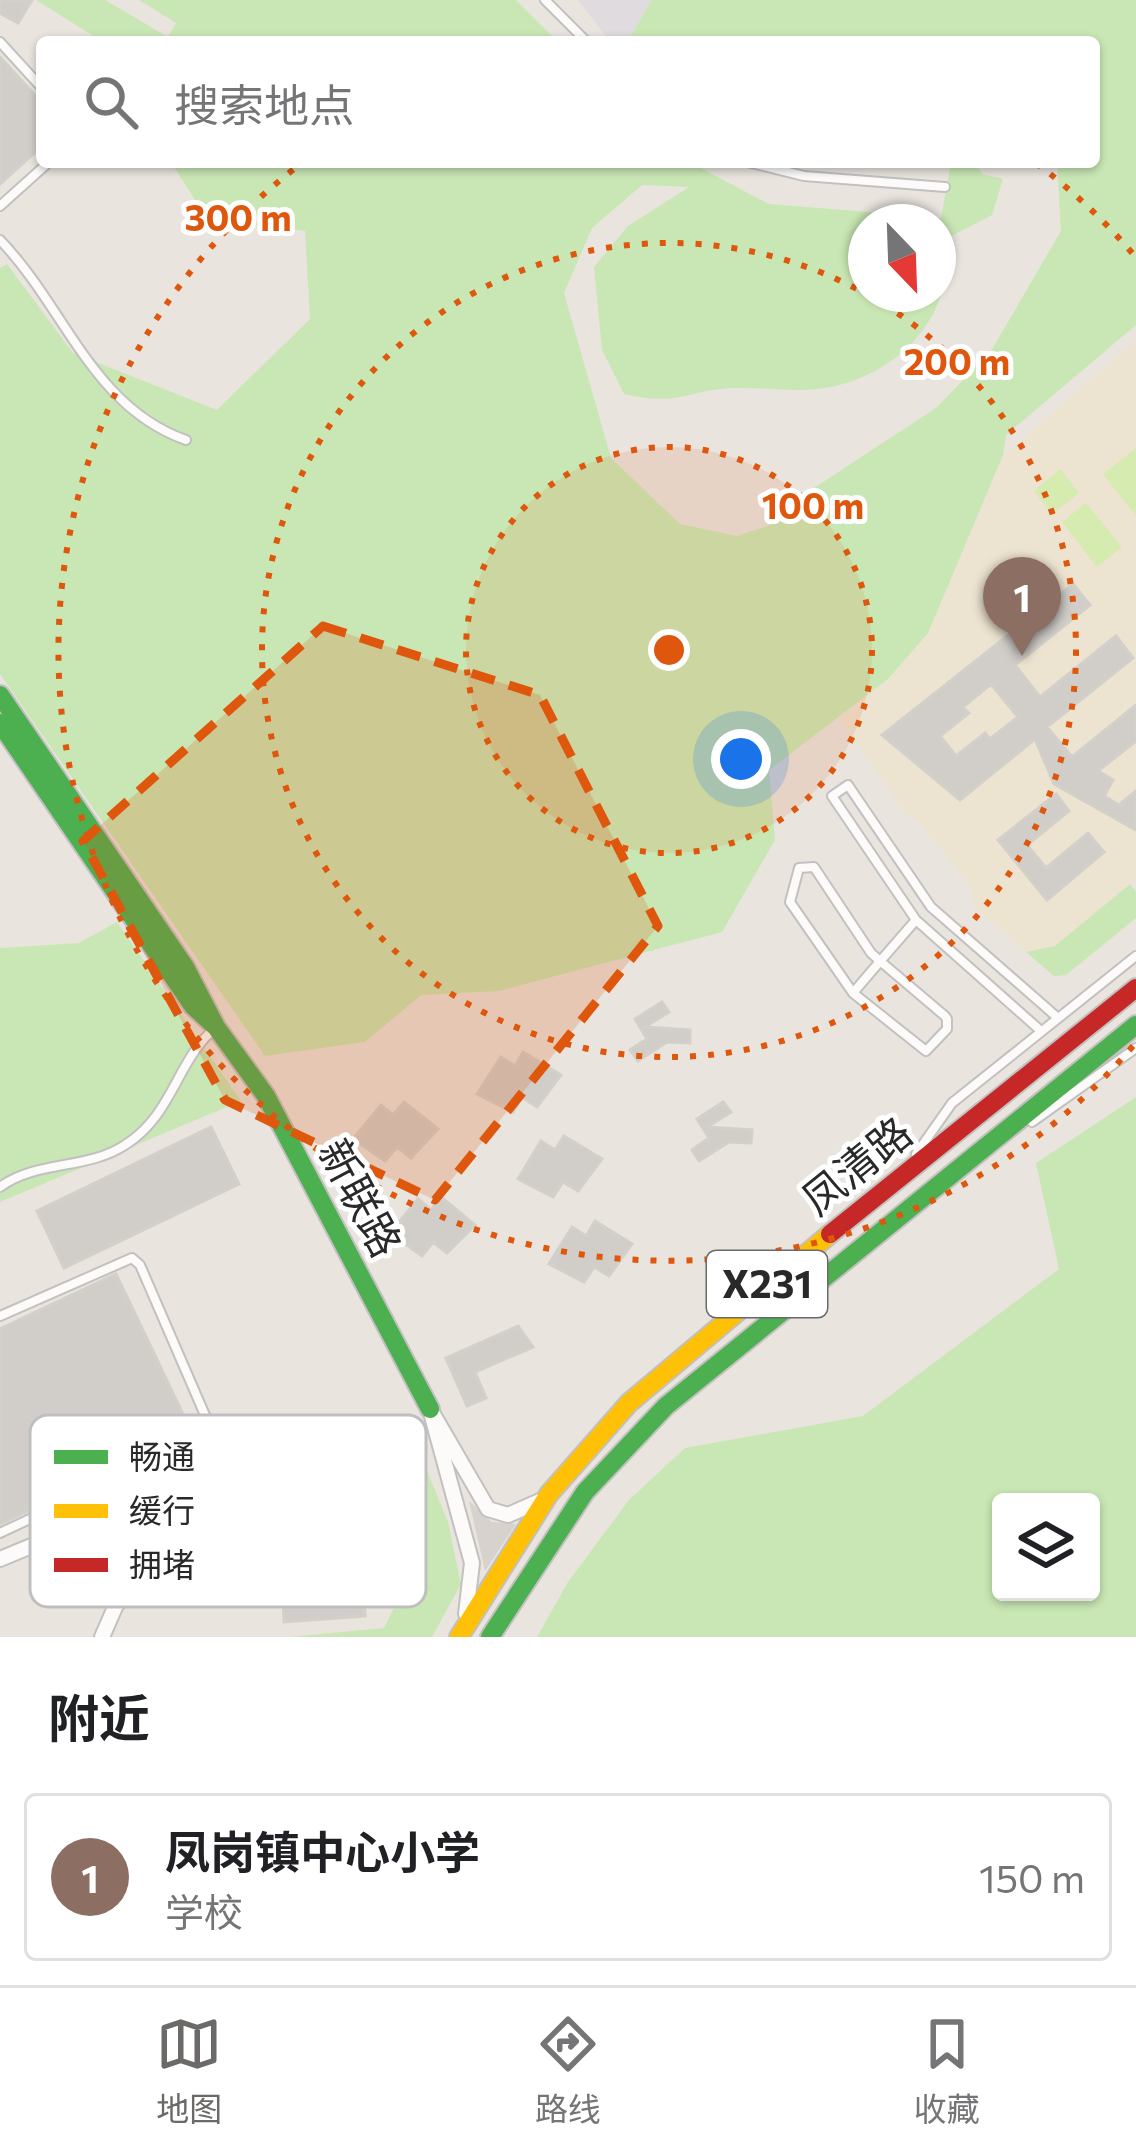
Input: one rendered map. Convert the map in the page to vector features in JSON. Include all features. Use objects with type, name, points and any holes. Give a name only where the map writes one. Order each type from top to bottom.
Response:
[{"type":"main road","name":"新联路","points":[[0,694],[185,967],[216,1027],[266,1096],[430,1409]]},
{"type":"main road","name":"新联路","points":[[0,723],[193,1006],[216,1027]]},
{"type":"main road","name":"凤清路","points":[[460,1636],[549,1494],[595,1438],[664,1369],[1136,988]]},
{"type":"main road","name":"凤清路","points":[[490,1637],[558,1528],[632,1439],[720,1358],[1136,1025]]},
{"type":"street","name":"新联路","points":[[430,1409],[488,1510],[520,1513],[549,1494]]},
{"type":"street","name":"新联路","points":[[430,1409],[472,1563],[460,1636]]},
{"type":"street","points":[[0,1559],[30,1547]]},
{"type":"street","points":[[102,1637],[115,1607]]},
{"type":"lane","points":[[545,0],[581,36]]},
{"type":"lane","points":[[0,42],[36,81]]},
{"type":"lane","points":[[0,206],[42,168]]},
{"type":"lane","points":[[771,168],[804,176],[945,187]]},
{"type":"lane","points":[[0,240],[133,415],[186,440]]},
{"type":"lane","points":[[1041,1031],[916,920],[832,796],[848,785],[932,908],[1058,1018]]},
{"type":"lane","points":[[802,865],[814,867],[880,961],[947,1019],[947,1030],[932,1048],[919,1051],[853,993],[790,902],[802,865]]},
{"type":"lane","points":[[853,993],[916,920]]},
{"type":"lane","points":[[901,1177],[952,1103],[1136,956]]},
{"type":"lane","points":[[0,1187],[27,1173],[124,1147],[162,1114],[196,1044],[216,1027]]},
{"type":"lane","points":[[931,1189],[1136,1048]]},
{"type":"lane","points":[[0,1316],[132,1258],[140,1265],[205,1415]]},
{"type":"lane","points":[[0,1533],[30,1519]]},
{"type":"highlighted area","points":[[323,626],[540,695],[658,926],[435,1200],[225,1100],[83,841]]},
{"type":"shaded area","points":[[578,0],[652,0],[631,36],[606,36]]},
{"type":"shaded area","points":[[1136,341],[1136,879],[1055,946],[1026,952],[974,907],[971,887],[918,821],[907,816],[839,718],[888,679],[928,633],[1003,455]]},
{"type":"shaded area","points":[[469,1501],[492,1522],[516,1524],[485,1571]]},
{"type":"green space","points":[[36,0],[105,0],[166,36],[93,36]]},
{"type":"green space","points":[[139,0],[516,0],[552,36],[169,36],[176,23]]},
{"type":"green space","points":[[652,0],[1136,0],[1136,325],[1006,435],[1003,455],[928,633],[888,679],[769,770],[775,840],[722,932],[499,991],[421,995],[365,1042],[265,1056],[0,674],[0,268],[7,264],[73,353],[217,410],[310,319],[305,231],[207,219],[175,168],[700,168],[769,204],[848,210],[848,312],[934,312],[921,333],[884,366],[836,386],[798,390],[718,389],[658,399],[624,394],[602,350],[594,267],[628,226],[689,187],[642,185],[592,228],[564,293],[611,458],[680,524],[737,536],[773,524],[811,490],[936,408],[991,351],[1061,231],[1057,168],[1100,168],[1100,36],[631,36]]},
{"type":"green space","points":[[950,168],[978,168],[982,174],[1003,179],[992,215],[956,234],[956,204],[944,204]]},
{"type":"green space","points":[[1136,448],[1136,516],[1103,474]]},
{"type":"green space","points":[[1060,469],[1079,493],[1052,514],[1034,491]]},
{"type":"green space","points":[[1086,503],[1122,547],[1097,567],[1062,522]]},
{"type":"green space","points":[[1130,884],[1136,892],[1136,918],[1066,975],[1054,976],[1026,952],[1055,946]]},
{"type":"green space","points":[[117,922],[241,1101],[0,1202],[0,948],[79,943]]},
{"type":"green space","points":[[1136,1097],[1136,1637],[537,1637],[568,1582],[629,1500],[685,1448],[863,1416],[1059,1269],[1036,1163]]},
{"type":"green space","points":[[426,1468],[448,1522],[461,1584],[432,1637],[290,1637],[384,1628],[394,1607],[426,1607]]},
{"type":"building","points":[[0,0],[32,0],[18,23],[0,13]]},
{"type":"building","points":[[0,57],[36,96],[36,151],[0,184]]},
{"type":"building","points":[[1073,584],[1090,605],[1015,665],[1040,697],[1116,636],[1133,658],[1047,727],[1072,757],[1136,705],[1136,741],[1098,771],[1113,780],[1104,796],[1119,805],[1136,791],[1136,830],[1054,784],[1035,739],[960,800],[882,735]],"holes":[[[991,684],[1018,717],[990,739],[985,733],[956,756],[940,736],[969,713],[963,707]]]},
{"type":"building","points":[[1056,794],[1069,811],[1027,845],[1046,868],[1088,833],[1104,852],[1047,900],[998,840]]},
{"type":"building","points":[[662,1002],[669,1012],[645,1027],[690,1030],[690,1043],[667,1042],[638,1061],[630,1050],[647,1039],[635,1019]]},
{"type":"building","points":[[523,1052],[561,1075],[537,1107],[522,1097],[513,1112],[477,1094],[501,1057],[515,1066]]},
{"type":"building","points":[[404,1102],[438,1129],[411,1158],[397,1147],[385,1161],[353,1139],[381,1105],[393,1115]]},
{"type":"building","points":[[723,1102],[731,1112],[707,1127],[752,1130],[751,1143],[729,1142],[699,1161],[692,1150],[709,1138],[697,1119]]},
{"type":"building","points":[[211,1127],[239,1184],[64,1268],[37,1211]]},
{"type":"building","points":[[564,1136],[602,1159],[578,1191],[563,1182],[553,1197],[518,1179],[541,1141],[555,1150]]},
{"type":"building","points":[[441,1197],[475,1225],[447,1253],[433,1242],[422,1256],[390,1233],[418,1199],[431,1210]]},
{"type":"building","points":[[595,1221],[632,1244],[609,1276],[594,1267],[584,1282],[549,1264],[572,1227],[586,1236]]},
{"type":"building","points":[[116,1274],[183,1415],[30,1415],[30,1510],[0,1524],[0,1329]]},
{"type":"building","points":[[518,1326],[533,1347],[475,1372],[486,1398],[467,1406],[446,1358]]},
{"type":"building","points":[[283,1607],[365,1607],[365,1616],[284,1622]]},
{"type":"traffic: fast","points":[[0,695],[185,967],[216,1027],[193,1006],[0,723]]},
{"type":"traffic: fast","points":[[490,1637],[585,1492],[666,1406],[1136,1025]]},
{"type":"traffic: fast","points":[[216,1027],[266,1096],[430,1409]]},
{"type":"traffic: slow","points":[[459,1637],[549,1494],[629,1403],[830,1234]]},
{"type":"traffic: jam","points":[[830,1234],[1136,988]]},
{"type":"place","name":"凤岗镇中心小学","points":[[1022,656]]}]
